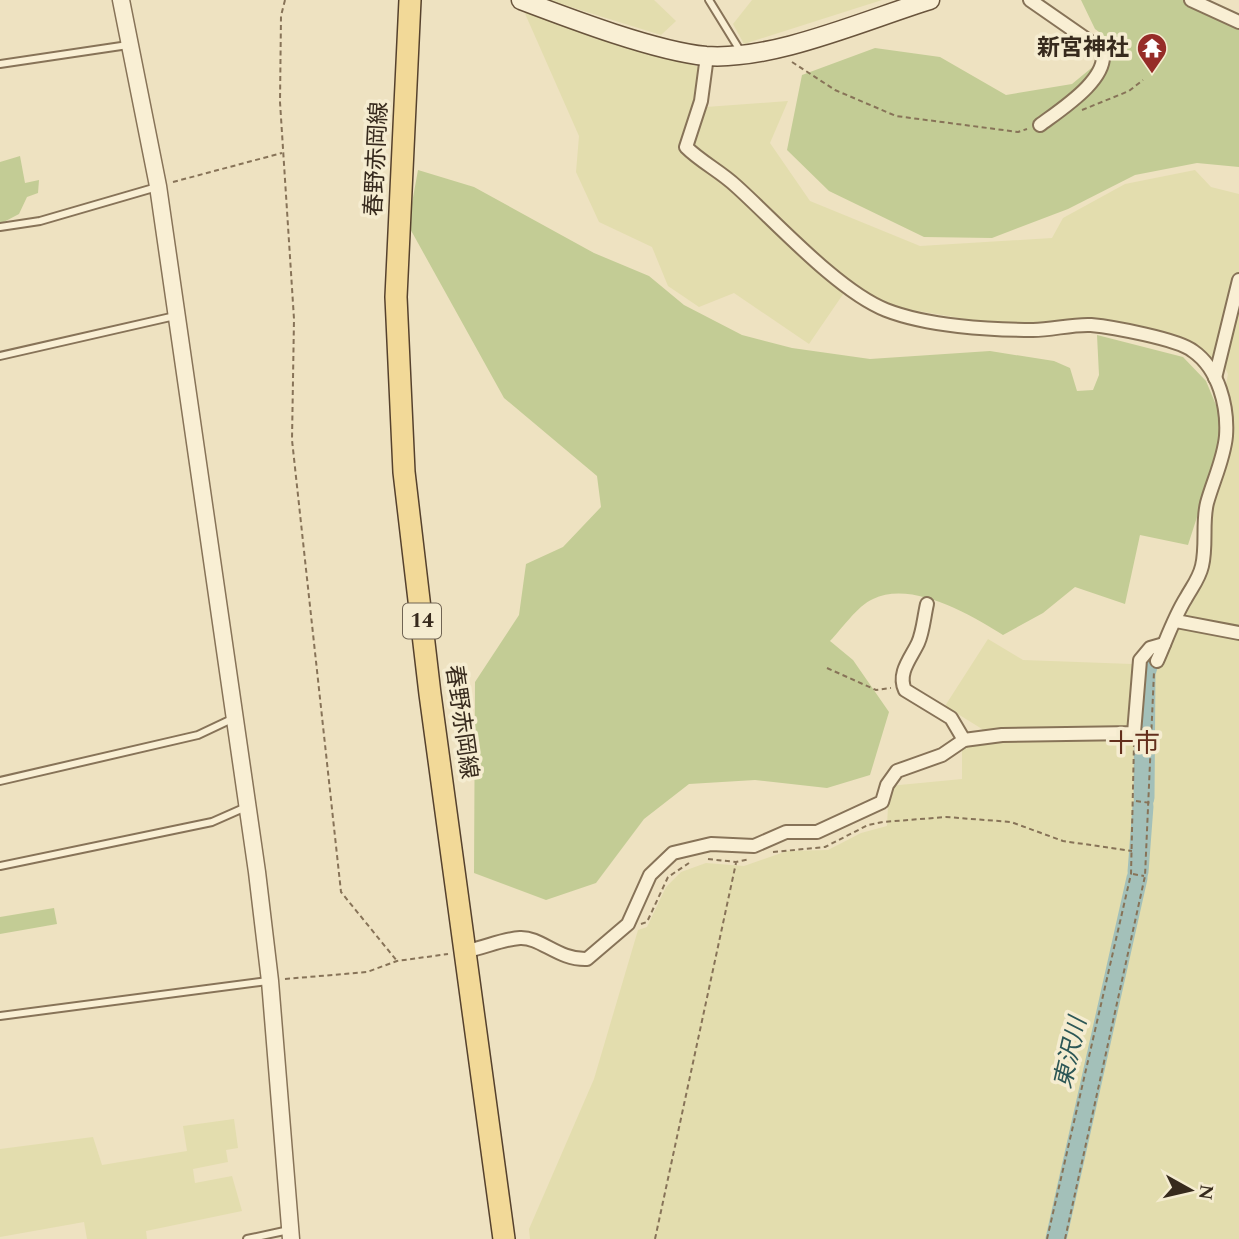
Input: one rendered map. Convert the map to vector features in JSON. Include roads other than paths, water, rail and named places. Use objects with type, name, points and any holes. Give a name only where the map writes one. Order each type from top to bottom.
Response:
[{"type":"main road","name":"春野赤岡線","points":[[410,0],[396,297],[404,472],[430,694],[504,1239]]},
{"type":"main road","points":[[524,1],[645,41],[707,56],[773,50],[930,0]]},
{"type":"street","points":[[121,0],[158,186],[247,806],[270,981],[290,1235]]},
{"type":"street","points":[[1030,0],[1069,25],[1102,50],[1104,56],[1100,74],[1040,125]]},
{"type":"street","points":[[1191,0],[1239,22]]},
{"type":"street","points":[[707,56],[701,101],[686,147],[697,159],[735,184],[767,219],[851,289],[885,310],[927,320],[1035,330],[1088,325],[1177,344],[1192,350],[1215,378],[1226,412],[1226,439],[1207,504],[1203,564],[1198,581],[1184,600],[1157,661]]},
{"type":"street","points":[[1215,378],[1239,280]]},
{"type":"street","points":[[927,604],[919,642],[906,664],[902,683],[905,690],[951,718],[964,740]]},
{"type":"street","points":[[1176,621],[1239,634]]},
{"type":"street","points":[[466,951],[521,938],[542,944],[561,956],[587,959],[628,924],[650,875],[673,853],[711,844],[754,846],[786,832],[817,832],[829,828],[855,812],[882,802],[887,785],[897,771],[942,755],[964,740],[1002,735],[1134,733],[1140,660],[1150,648],[1164,644]]},
{"type":"lane","points":[[709,0],[742,54]]},
{"type":"lane","points":[[0,64],[130,44]]},
{"type":"lane","points":[[0,227],[40,221],[158,186]]},
{"type":"lane","points":[[0,356],[176,315]]},
{"type":"lane","points":[[0,781],[198,735],[234,718]]},
{"type":"lane","points":[[0,866],[212,822],[247,806]]},
{"type":"lane","points":[[0,1016],[270,981]]},
{"type":"lane","points":[[247,1239],[290,1235]]},
{"type":"waterway","name":"東沢川","points":[[1144,798],[1145,673],[1151,654]]},
{"type":"waterway","name":"東沢川","points":[[1138,872],[1143,806]]},
{"type":"waterway","name":"東沢川","points":[[1056,1239],[1137,878]]},
{"type":"place","name":"新宮神社","points":[[1152,75]]},
{"type":"district","name":"十市","points":[[1134,744]]}]
